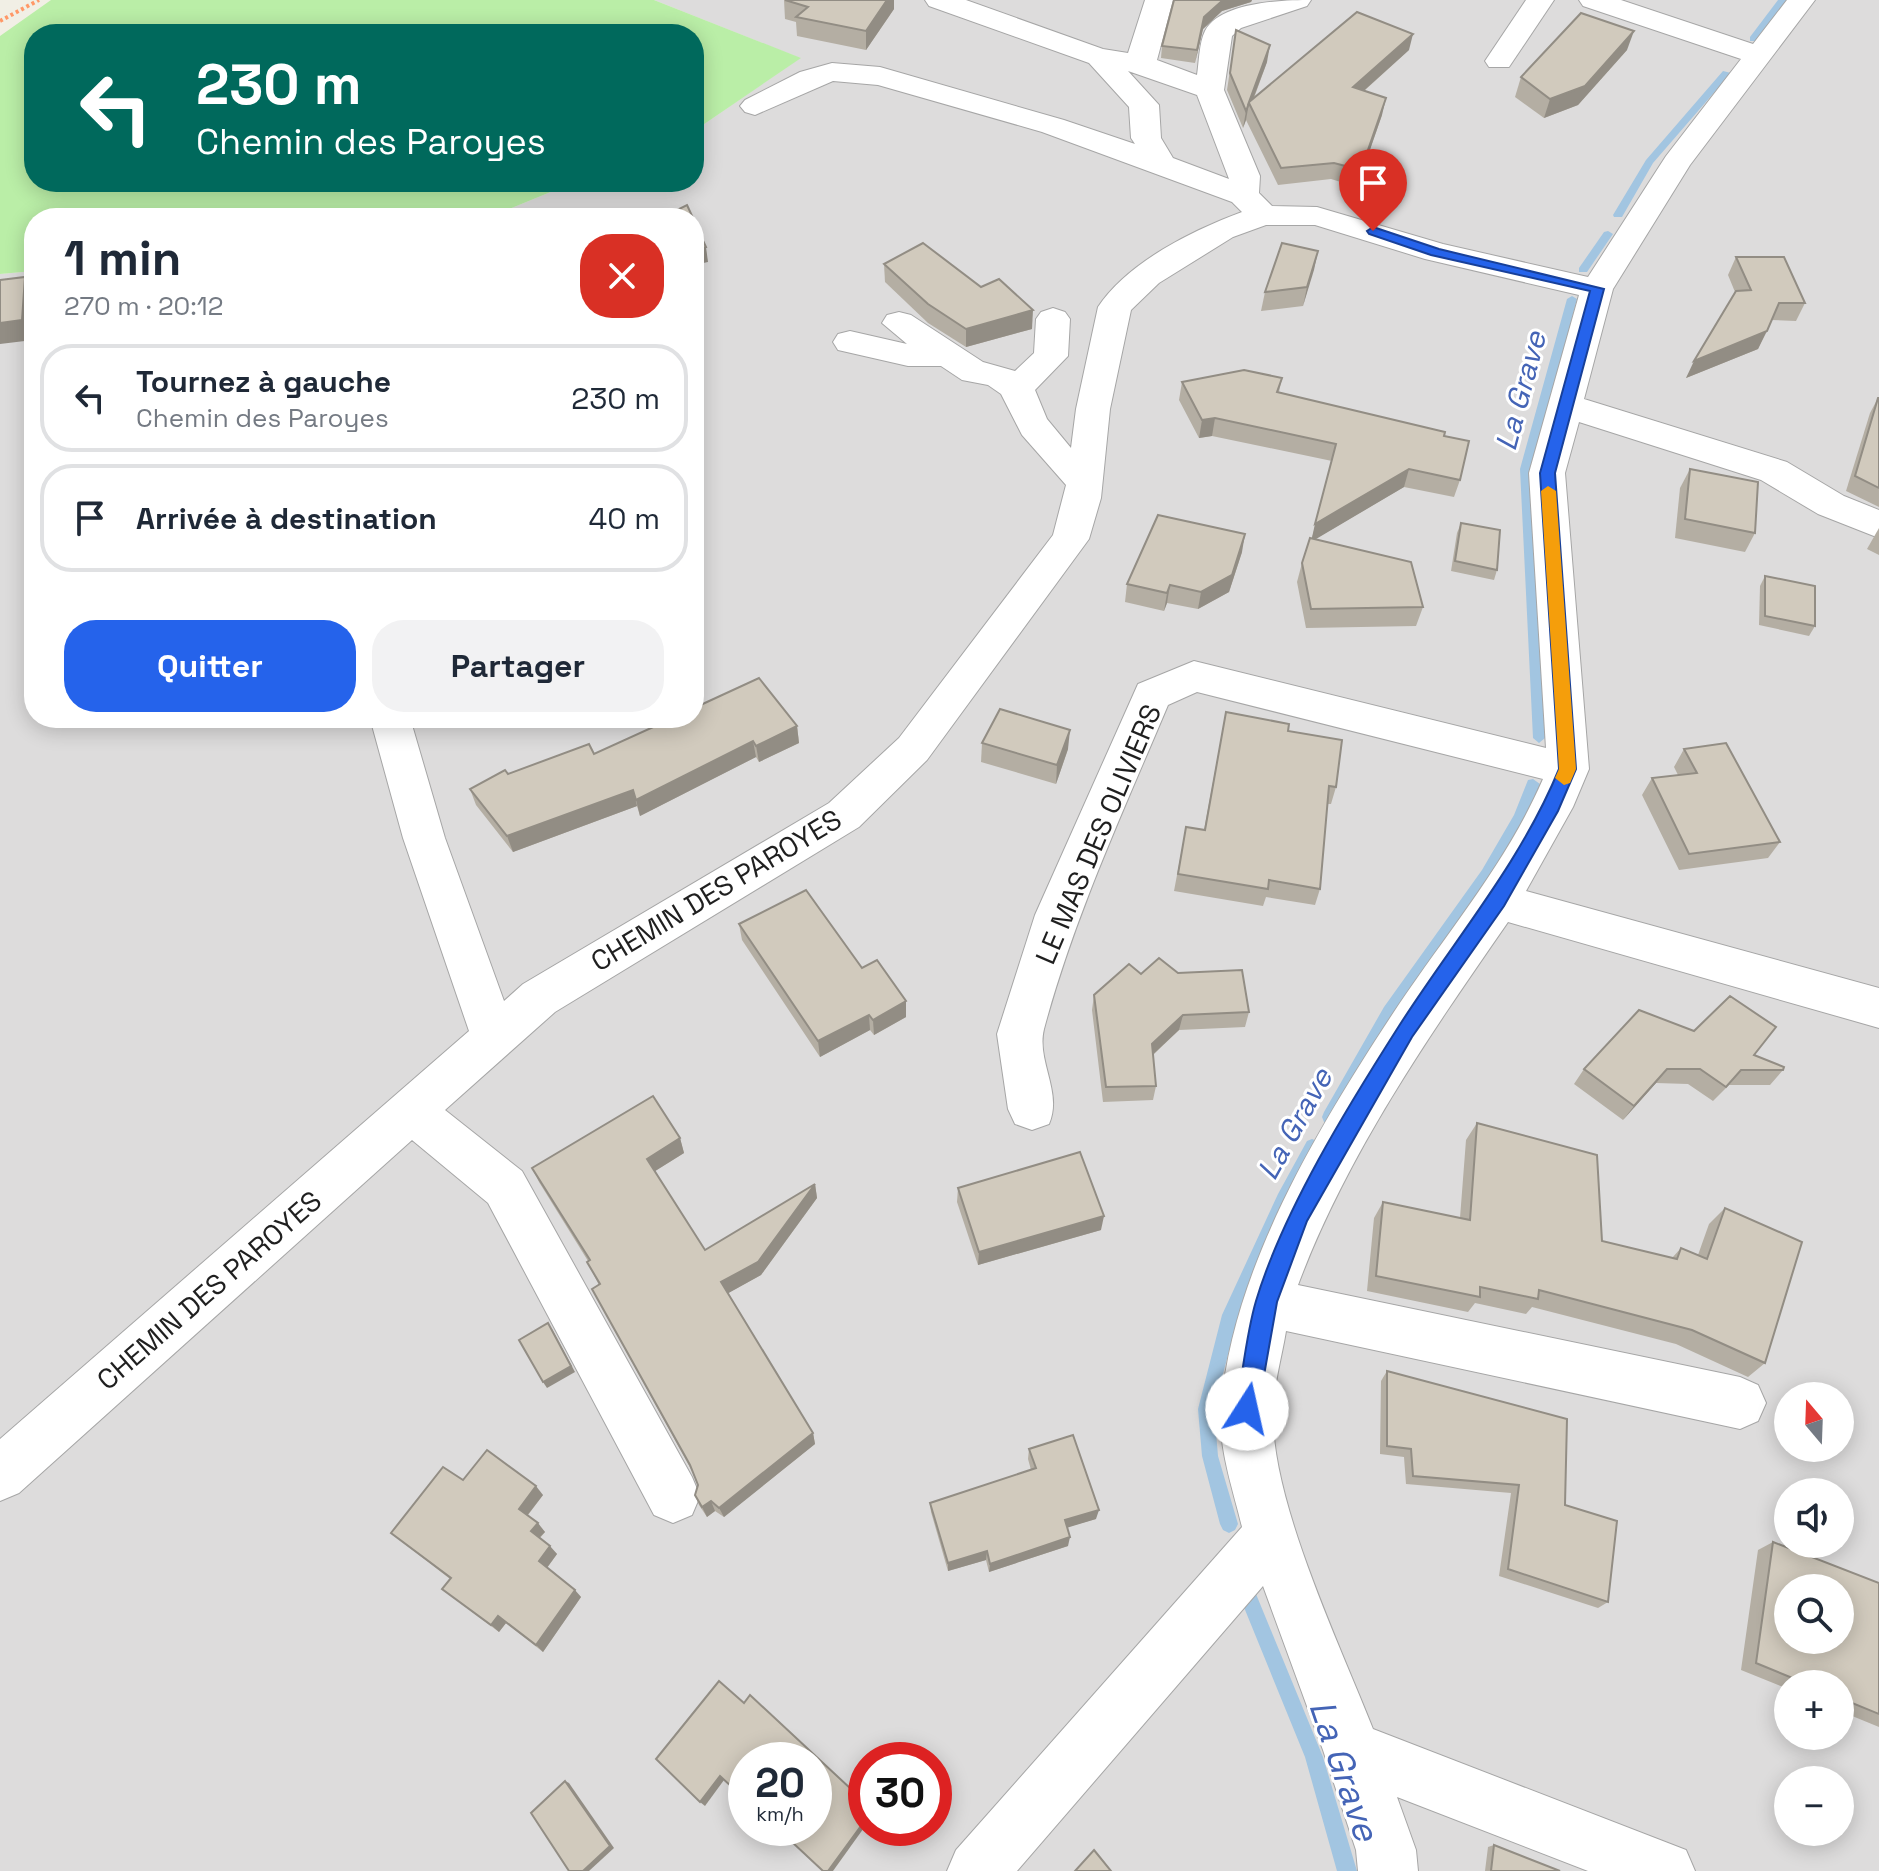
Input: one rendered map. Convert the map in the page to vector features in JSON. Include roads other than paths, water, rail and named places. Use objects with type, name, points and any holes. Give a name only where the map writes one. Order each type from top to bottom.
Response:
[{"type":"street","points":[[939,0],[1099,57],[1144,65],[1209,90]]},
{"type":"street","points":[[1144,65],[1142,56],[1159,0]]},
{"type":"street","points":[[1253,205],[1245,176],[1209,90],[1218,33],[1231,22],[1297,0]]},
{"type":"street","points":[[1499,61],[1540,0]]},
{"type":"street","points":[[1593,0],[1758,55]]},
{"type":"street","points":[[1388,1871],[1386,1850],[1352,1750],[1271,1535],[1250,1452],[1247,1409],[1266,1302],[1299,1217],[1314,1190],[1406,1032],[1498,901],[1552,807],[1568,769],[1547,473],[1597,289],[1677,162],[1801,0]]},
{"type":"street","points":[[1099,57],[1144,105],[1146,138],[1162,164]]},
{"type":"street","points":[[755,106],[810,78],[832,72],[880,76],[1053,126],[1162,164],[1253,205]]},
{"type":"street","name":"CHEMIN DES PAROYES","points":[[0,1474],[539,998],[844,815],[913,749],[1070,539],[1083,498],[1093,409],[1115,307],[1147,276],[1222,230],[1253,205],[1317,216],[1436,252],[1597,289]]},
{"type":"street","points":[[1017,388],[1051,356],[1053,319]]},
{"type":"street","points":[[899,323],[974,372],[997,375],[1017,388],[1020,403],[1045,439],[1083,480]]},
{"type":"street","points":[[850,342],[908,355],[948,355]]},
{"type":"street","points":[[1564,405],[1774,471],[1831,505],[1879,525]]},
{"type":"street","name":"LE MAS DES OLIVIERS","points":[[1032,1109],[1020,1034],[1057,915],[1152,695],[1194,676],[1568,769]]},
{"type":"street","points":[[393,728],[424,838],[494,1038]]},
{"type":"street","points":[[1498,901],[1879,1008]]},
{"type":"street","points":[[412,1112],[505,1187],[673,1496]]},
{"type":"street","points":[[1266,1302],[1740,1403]]},
{"type":"street","points":[[977,1871],[1271,1535]]},
{"type":"street","points":[[1352,1750],[1665,1871]]},
{"type":"waterway","name":"La Grave","points":[[1753,39],[1783,0]]},
{"type":"waterway","name":"La Grave","points":[[1618,215],[1649,162],[1726,73]]},
{"type":"waterway","name":"La Grave","points":[[1583,270],[1608,234]]},
{"type":"waterway","name":"La Grave","points":[[1539,738],[1526,469],[1572,299]]},
{"type":"waterway","name":"La Grave","points":[[1329,1117],[1389,1011],[1505,845],[1533,784]]},
{"type":"waterway","name":"La Grave","points":[[1229,1524],[1210,1456],[1206,1409],[1230,1315],[1283,1199],[1312,1146]]},
{"type":"waterway","name":"La Grave","points":[[1250,1600],[1314,1757],[1347,1871]]}]
